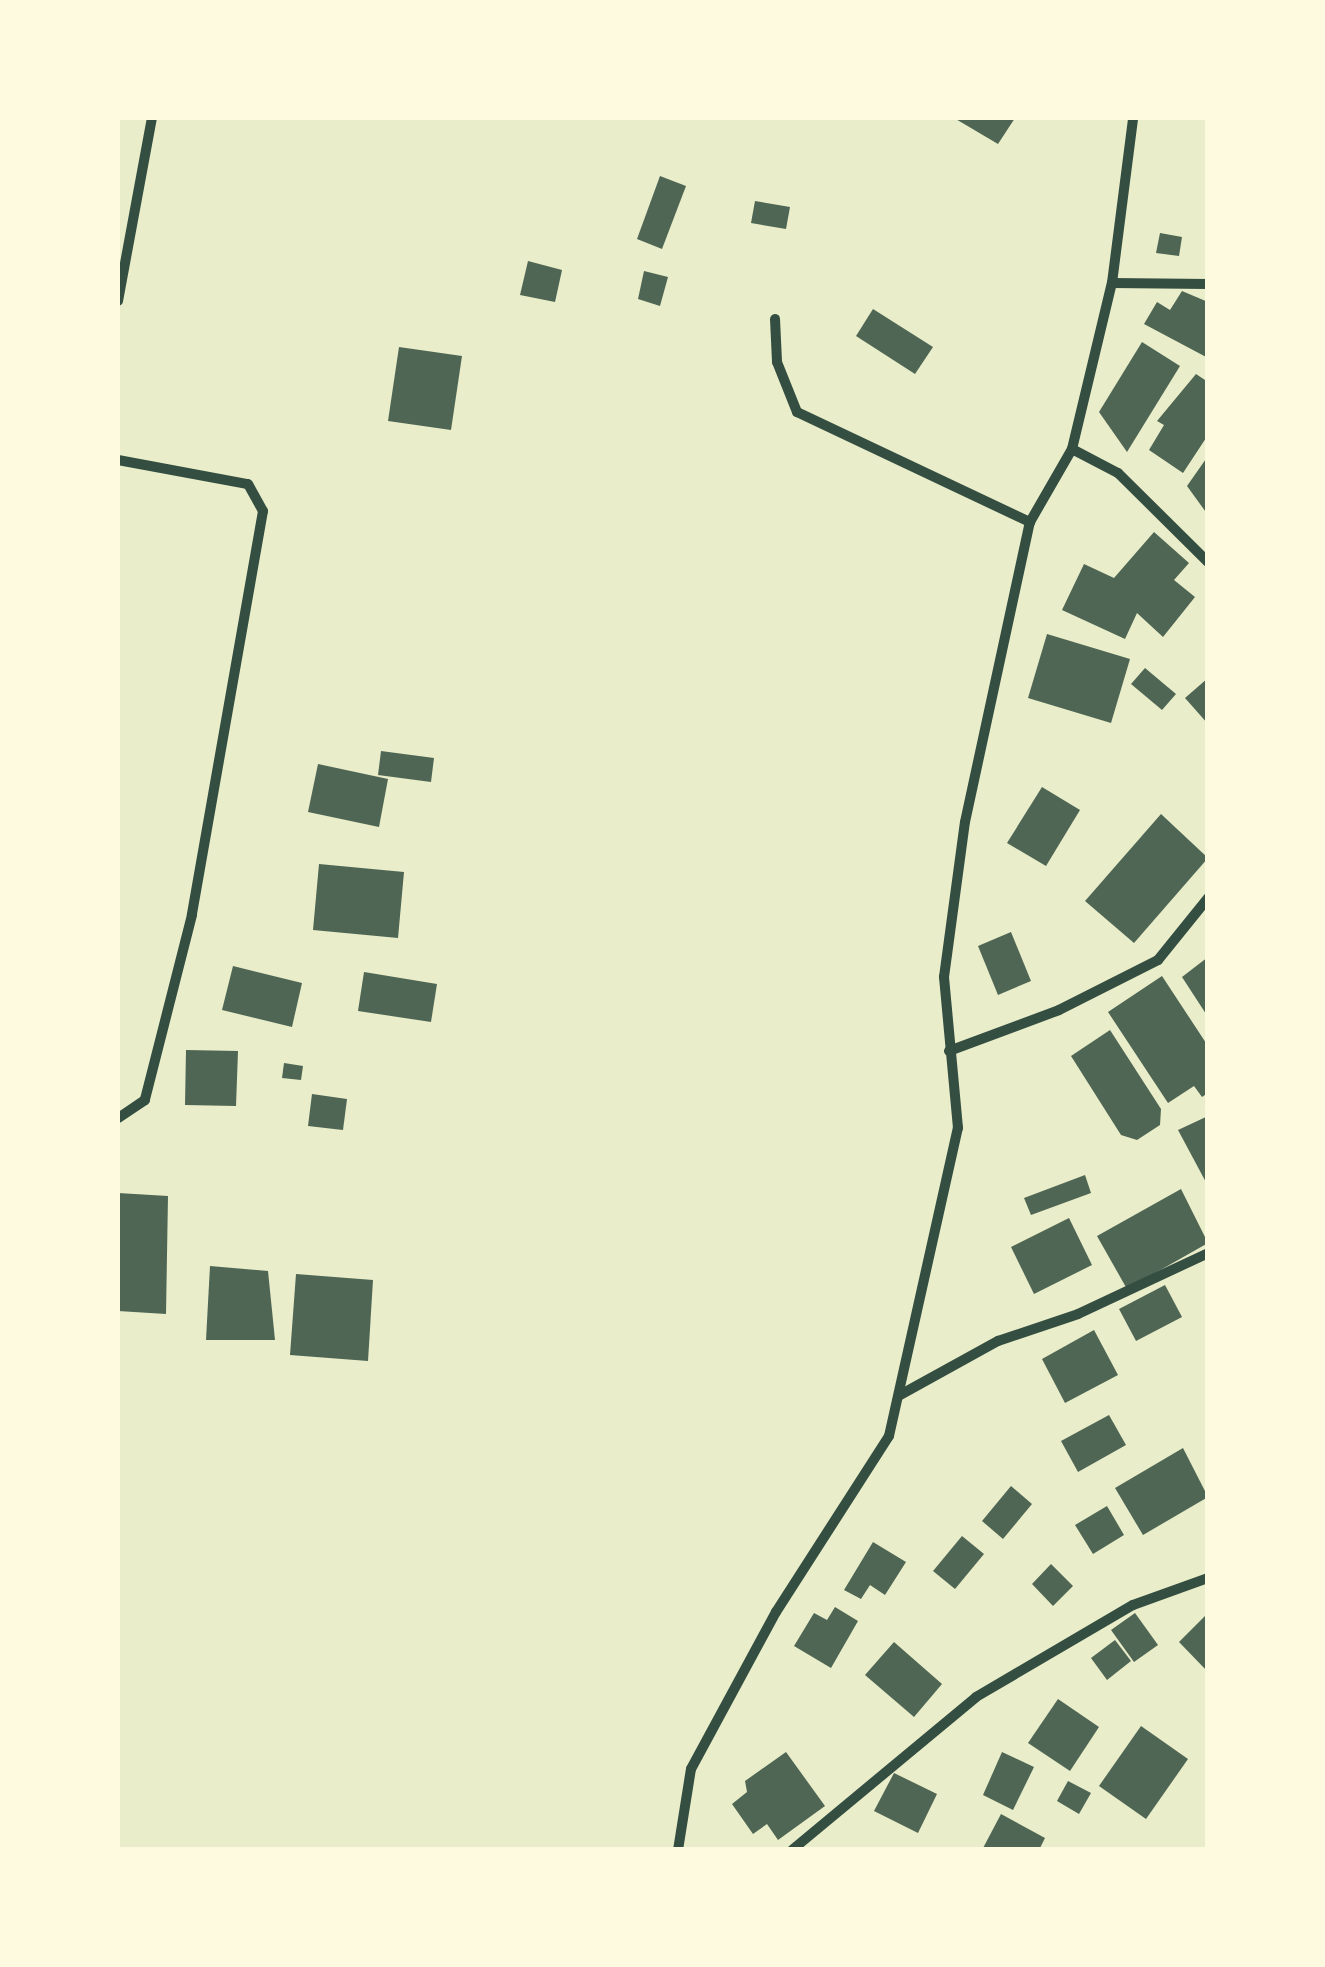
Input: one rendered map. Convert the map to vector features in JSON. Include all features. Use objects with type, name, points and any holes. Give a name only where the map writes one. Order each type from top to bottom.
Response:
[{"type":"street","points":[[118,301],[123,229],[152,118]]},
{"type":"street","points":[[678,1850],[691,1769],[776,1612],[890,1436],[958,1128],[944,978],[965,822],[1030,522],[1072,448],[1112,282],[1133,118]]},
{"type":"street","points":[[1112,282],[1208,284]]},
{"type":"street","points":[[774,320],[777,362],[797,412],[1030,522]]},
{"type":"street","points":[[1072,448],[1118,473],[1208,562]]},
{"type":"street","points":[[118,460],[248,484],[262,511],[192,915],[145,1100],[118,1118]]},
{"type":"street","points":[[949,1051],[1059,1010],[1158,960],[1208,898]]},
{"type":"street","points":[[900,1395],[998,1341],[1078,1314],[1208,1253]]},
{"type":"street","points":[[792,1850],[976,1697],[1133,1605],[1208,1578]]},
{"type":"building","points":[[954,118],[1015,118],[998,144]]},
{"type":"building","points":[[660,176],[686,186],[662,249],[637,239]]},
{"type":"building","points":[[755,201],[790,207],[786,229],[751,223]]},
{"type":"building","points":[[1160,233],[1182,237],[1179,256],[1156,253]]},
{"type":"building","points":[[528,261],[562,270],[555,302],[520,295]]},
{"type":"building","points":[[644,271],[668,277],[660,306],[638,299]]},
{"type":"building","points":[[1182,291],[1208,302],[1208,358],[1144,324],[1157,302],[1170,310]]},
{"type":"building","points":[[873,309],[933,347],[915,374],[856,336]]},
{"type":"building","points":[[1142,342],[1180,366],[1127,452],[1099,412]]},
{"type":"building","points":[[399,347],[462,356],[451,430],[388,421]]},
{"type":"building","points":[[1196,374],[1208,382],[1208,435],[1183,473],[1149,450],[1164,425],[1157,421]]},
{"type":"building","points":[[1208,456],[1208,515],[1187,486]]},
{"type":"building","points":[[1154,532],[1189,563],[1174,580],[1195,597],[1163,637],[1137,613],[1125,639],[1062,610],[1084,564],[1114,578]]},
{"type":"building","points":[[1047,634],[1130,659],[1111,723],[1028,698]]},
{"type":"building","points":[[1145,668],[1176,694],[1162,710],[1131,684]]},
{"type":"building","points":[[1208,678],[1208,724],[1185,698]]},
{"type":"building","points":[[381,751],[434,758],[431,782],[378,775]]},
{"type":"building","points":[[318,764],[388,779],[379,827],[308,812]]},
{"type":"building","points":[[1042,787],[1080,810],[1046,866],[1007,843]]},
{"type":"building","points":[[1161,814],[1208,858],[1134,943],[1085,901]]},
{"type":"building","points":[[319,864],[404,872],[398,938],[313,930]]},
{"type":"building","points":[[1011,932],[1031,981],[998,995],[978,946]]},
{"type":"building","points":[[1208,957],[1208,1017],[1182,977]]},
{"type":"building","points":[[233,966],[302,983],[292,1027],[222,1010]]},
{"type":"building","points":[[364,972],[437,984],[431,1022],[358,1011]]},
{"type":"building","points":[[1162,976],[1208,1046],[1208,1093],[1202,1097],[1194,1086],[1168,1103],[1108,1012]]},
{"type":"building","points":[[1110,1030],[1161,1109],[1160,1125],[1137,1140],[1121,1135],[1071,1056]]},
{"type":"building","points":[[186,1050],[238,1051],[236,1106],[185,1105]]},
{"type":"building","points":[[284,1063],[303,1066],[301,1080],[282,1078]]},
{"type":"building","points":[[312,1094],[347,1099],[343,1130],[308,1126]]},
{"type":"building","points":[[1208,1116],[1208,1186],[1178,1130]]},
{"type":"building","points":[[1085,1175],[1091,1193],[1031,1215],[1024,1198]]},
{"type":"building","points":[[1181,1189],[1208,1243],[1127,1289],[1097,1236]]},
{"type":"building","points":[[118,1193],[168,1196],[166,1314],[118,1311]]},
{"type":"building","points":[[1069,1218],[1092,1265],[1034,1294],[1011,1247]]},
{"type":"building","points":[[210,1266],[268,1271],[275,1340],[206,1340]]},
{"type":"building","points":[[296,1274],[373,1280],[368,1361],[290,1355]]},
{"type":"building","points":[[1165,1285],[1182,1317],[1136,1341],[1119,1309]]},
{"type":"building","points":[[1094,1330],[1118,1375],[1065,1403],[1042,1359]]},
{"type":"building","points":[[1109,1415],[1126,1445],[1078,1472],[1061,1441]]},
{"type":"building","points":[[1183,1448],[1208,1497],[1143,1535],[1115,1488]]},
{"type":"building","points":[[1011,1486],[1032,1504],[1003,1539],[982,1521]]},
{"type":"building","points":[[1107,1506],[1124,1535],[1093,1554],[1075,1525]]},
{"type":"building","points":[[962,1536],[984,1554],[955,1589],[933,1571]]},
{"type":"building","points":[[873,1542],[906,1562],[885,1595],[870,1585],[861,1599],[844,1590]]},
{"type":"building","points":[[1051,1564],[1073,1586],[1053,1606],[1032,1584]]},
{"type":"building","points":[[835,1607],[858,1621],[831,1668],[794,1646],[814,1613],[827,1620]]},
{"type":"building","points":[[1135,1613],[1158,1645],[1134,1662],[1111,1630]]},
{"type":"building","points":[[1205,1616],[1208,1618],[1208,1672],[1179,1642]]},
{"type":"building","points":[[1115,1640],[1131,1661],[1107,1680],[1091,1658]]},
{"type":"building","points":[[894,1642],[942,1684],[914,1717],[865,1675]]},
{"type":"building","points":[[1058,1699],[1099,1727],[1070,1771],[1028,1743]]},
{"type":"building","points":[[1141,1726],[1188,1759],[1146,1819],[1099,1786]]},
{"type":"building","points":[[786,1752],[825,1806],[778,1840],[767,1824],[753,1834],[732,1804],[747,1792],[745,1781]]},
{"type":"building","points":[[1002,1752],[1034,1767],[1013,1810],[983,1795]]},
{"type":"building","points":[[894,1773],[937,1794],[918,1833],[874,1811]]},
{"type":"building","points":[[1068,1781],[1091,1793],[1079,1814],[1057,1801]]},
{"type":"building","points":[[1001,1814],[1045,1838],[1039,1850],[982,1850]]}]
